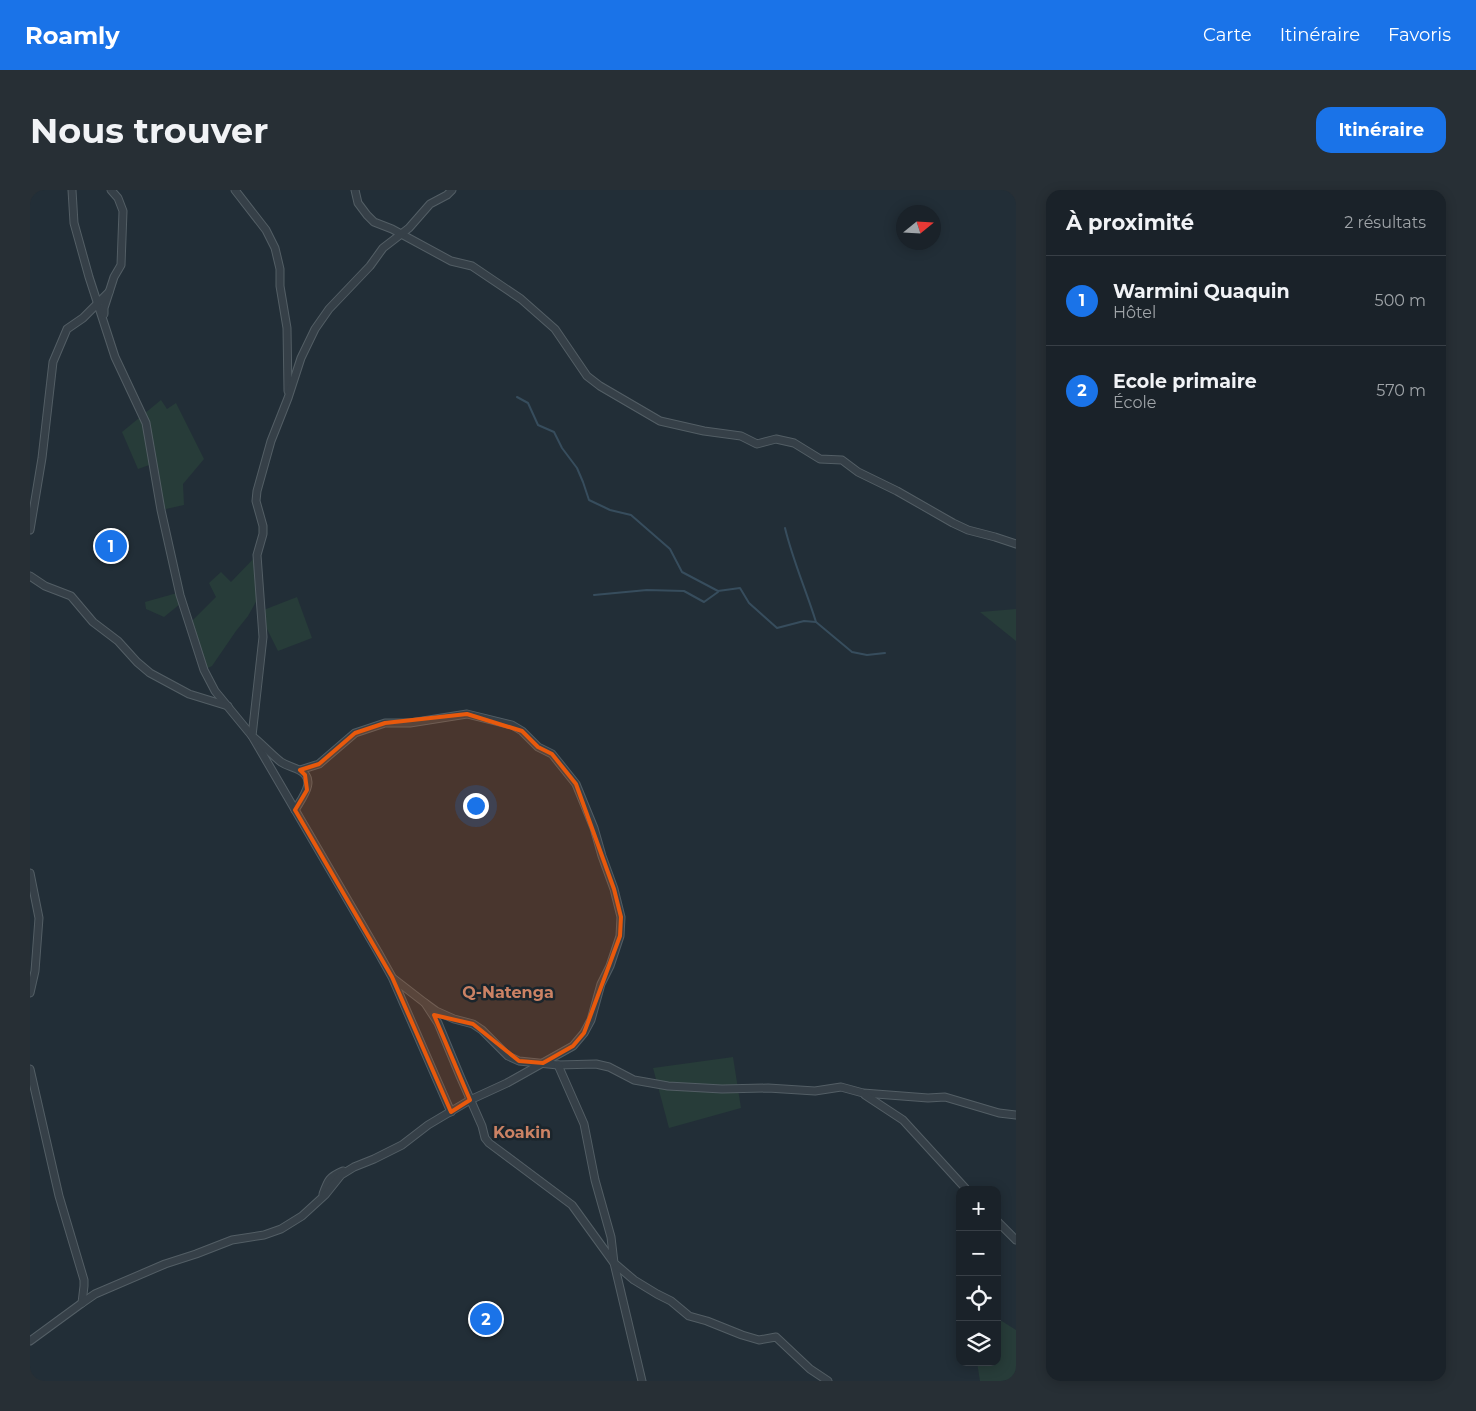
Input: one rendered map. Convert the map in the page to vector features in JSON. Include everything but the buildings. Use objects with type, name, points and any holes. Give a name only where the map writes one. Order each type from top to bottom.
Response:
[{"type":"street","points":[[72,190],[74,223],[97,303],[115,357],[146,423],[161,510],[180,595],[204,670],[215,691],[252,736],[392,977],[451,1112]]},
{"type":"street","points":[[104,323],[104,308],[114,277],[122,265],[124,211],[121,203],[111,190]]},
{"type":"street","points":[[235,190],[266,230],[275,248],[280,269],[280,286],[287,328],[288,398]]},
{"type":"street","points":[[356,190],[358,203],[374,222],[392,229],[451,261],[472,266],[521,298],[555,329],[587,376],[600,386],[660,422],[704,432],[741,436],[757,444],[776,439],[794,443],[820,459],[842,460],[858,472],[968,530],[1016,544]]},
{"type":"street","points":[[252,736],[263,636],[257,555],[263,534],[256,501],[257,491],[271,440],[288,398],[301,358],[315,328],[370,266],[383,248],[408,228],[430,204],[447,195],[452,190]]},
{"type":"street","points":[[30,530],[42,458],[53,362],[68,329],[84,318],[109,292]]},
{"type":"street","points":[[30,576],[45,586],[71,596],[93,622],[118,642],[150,673],[200,699],[228,706]]},
{"type":"street","points":[[30,1341],[82,1303],[102,1291],[165,1264],[232,1240],[264,1235],[281,1229],[302,1216],[341,1175],[402,1145],[428,1125],[470,1100],[508,1083],[573,1046],[584,1033],[591,1020],[601,984],[610,966],[620,936],[621,917],[594,828],[576,784],[550,752],[538,747],[522,731],[512,725],[467,714],[410,723],[385,723],[355,733],[319,764],[300,770]]},
{"type":"street","points":[[252,736],[280,761],[300,770],[305,775],[308,782],[307,790],[295,810]]},
{"type":"street","points":[[30,873],[39,918],[35,971],[30,993]]},
{"type":"street","points":[[392,977],[436,1011],[454,1019],[473,1024],[482,1030],[508,1056],[519,1061],[558,1065],[596,1064],[609,1067],[634,1080],[668,1086],[815,1091],[841,1087],[863,1093],[928,1098],[944,1097],[999,1113],[1016,1115]]},
{"type":"street","points":[[425,1003],[438,1023],[489,1143],[572,1205],[614,1263],[634,1280],[671,1301],[689,1316],[750,1338],[759,1340],[776,1337],[810,1369],[828,1381]]},
{"type":"street","points":[[558,1065],[584,1124],[595,1180],[611,1237],[614,1263],[642,1381]]},
{"type":"street","points":[[30,1069],[59,1196],[84,1280],[82,1303]]},
{"type":"street","points":[[863,1093],[903,1120],[963,1186]]},
{"type":"street","points":[[1001,1225],[1016,1240]]},
{"type":"highlighted area","points":[[467,714],[522,731],[538,747],[552,754],[576,784],[614,889],[621,917],[620,936],[584,1033],[573,1046],[543,1063],[519,1061],[473,1024],[434,1015],[470,1100],[451,1112],[392,977],[295,810],[307,790],[305,775],[300,770],[319,764],[355,733],[385,723]]},
{"type":"green space","points":[[161,400],[167,409],[176,403],[204,459],[183,484],[184,505],[161,510],[152,464],[138,469],[122,432]]},
{"type":"green space","points":[[257,555],[257,600],[248,616],[212,666],[204,670],[189,624],[216,597],[209,583],[221,572],[231,582]]},
{"type":"green space","points":[[177,593],[180,604],[164,617],[146,609],[145,602]]},
{"type":"green space","points":[[297,597],[312,638],[278,651],[262,619],[261,611]]},
{"type":"green space","points":[[1016,609],[1016,641],[980,612]]},
{"type":"green space","points":[[733,1057],[741,1108],[669,1128],[653,1068]]},
{"type":"green space","points":[[1001,1321],[1016,1330],[1016,1381],[980,1381],[978,1366],[1001,1366]]},
{"type":"waterway","points":[[517,397],[528,403],[538,425],[554,432],[562,448],[577,468],[589,500],[610,510],[631,515],[670,549],[682,572],[718,591],[740,588],[749,603],[777,628],[804,621],[816,622],[852,652],[867,655],[885,653]]},
{"type":"waterway","points":[[785,528],[816,622]]},
{"type":"waterway","points":[[594,595],[647,590],[684,591],[704,602],[718,592]]},
{"type":"place","name":"Warmini Quaquin","points":[[111,546]]},
{"type":"place","name":"Ecole primaire","points":[[486,1319]]},
{"type":"district","name":"Q-Natenga","points":[[508,992]]},
{"type":"district","name":"Koakin","points":[[522,1132]]}]
